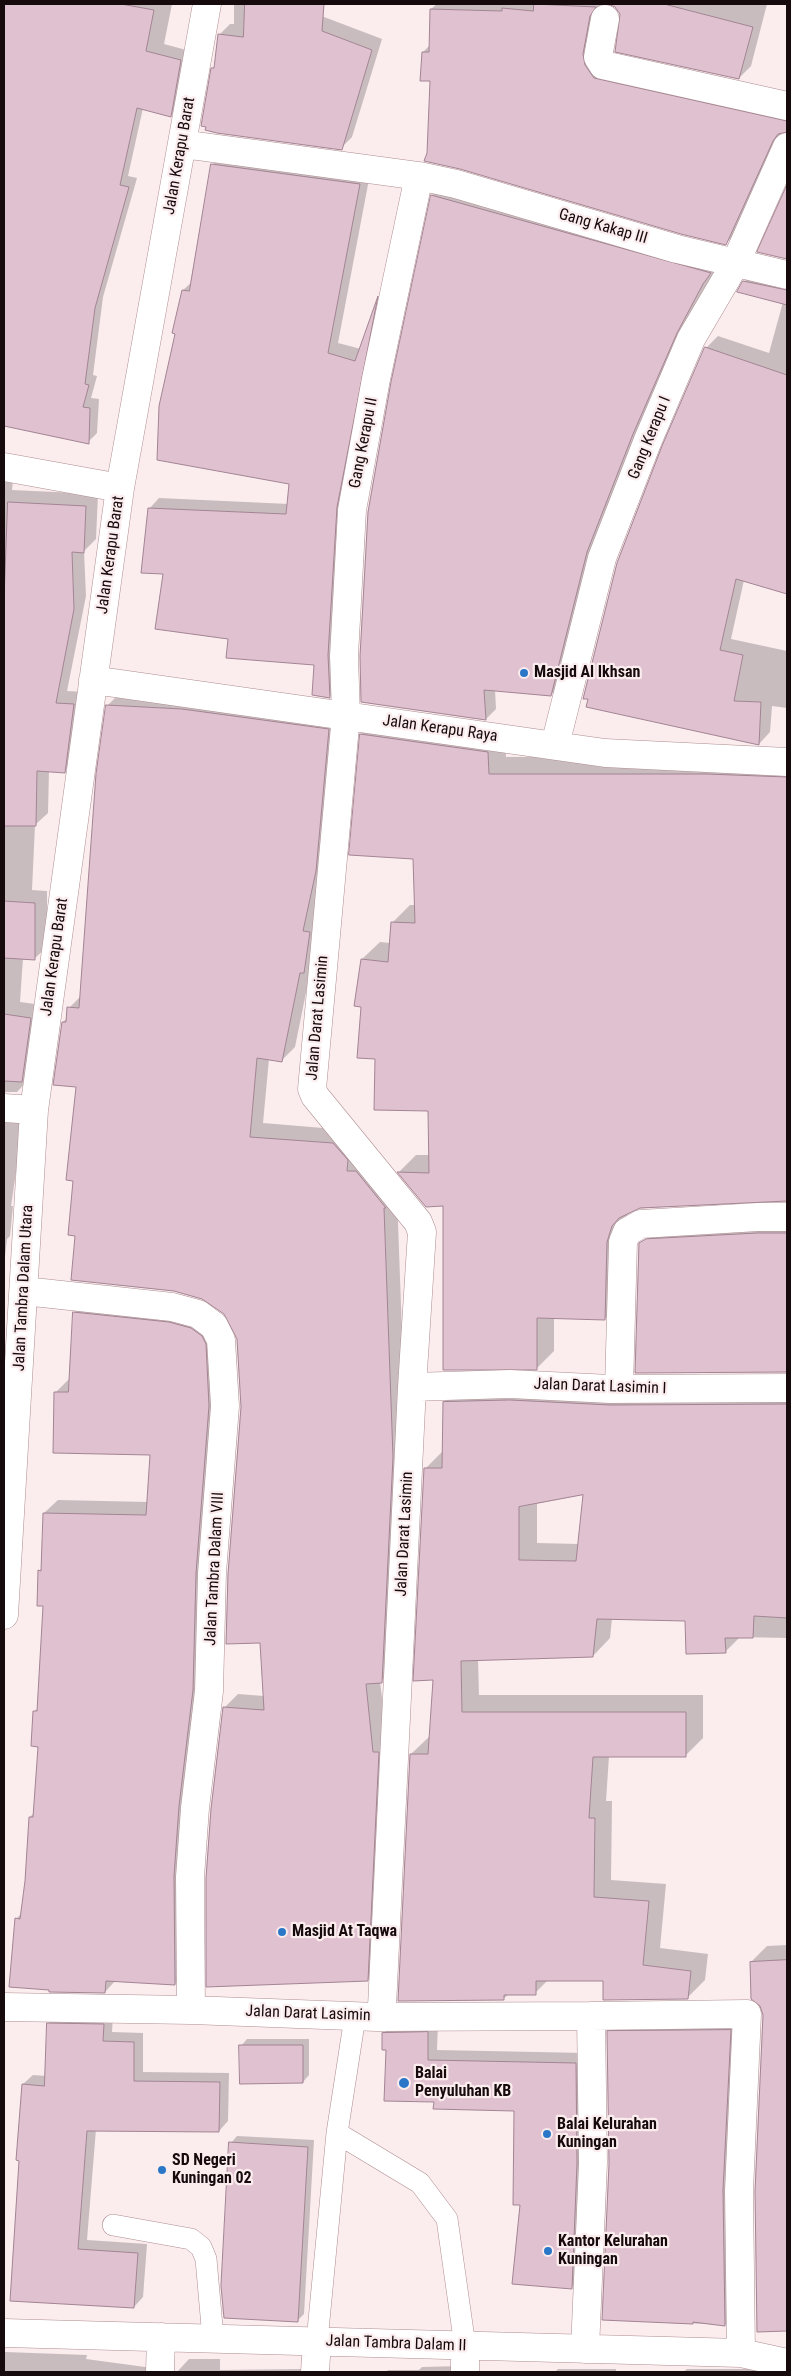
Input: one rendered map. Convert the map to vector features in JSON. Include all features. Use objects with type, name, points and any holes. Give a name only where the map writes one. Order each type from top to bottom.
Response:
[{"type":"street","name":"Jalan Kerapu Barat","points":[[34,1110],[120,488],[207,4]]},
{"type":"street","points":[[605,18],[598,57],[603,65],[787,106]]},
{"type":"street","name":"Gang Kakap III","points":[[182,144],[419,176],[735,264],[787,275]]},
{"type":"street","name":"Gang Kerapu I","points":[[555,745],[602,558],[648,440],[691,339],[735,264],[787,147]]},
{"type":"street","name":"Gang Kerapu II","points":[[346,715],[344,656],[352,510],[376,379],[419,176]]},
{"type":"street","points":[[4,466],[120,488]]},
{"type":"street","name":"Jalan Kerapu Raya","points":[[94,680],[605,753],[654,757],[787,762]]},
{"type":"street","name":"Jalan Darat Lasimin","points":[[4,2007],[191,2010],[366,2017],[382,2006],[421,1227],[315,1096],[312,1089],[346,715]]},
{"type":"street","points":[[4,1108],[34,1110]]},
{"type":"street","name":"Jalan Tambra Dalam Utara","points":[[4,1615],[34,1110]]},
{"type":"street","points":[[619,1388],[623,1242],[627,1232],[641,1224],[758,1216],[787,1217]]},
{"type":"street","name":"Jalan Tambra Dalam VIII","points":[[24,1291],[172,1308],[190,1312],[198,1314],[214,1326],[221,1340],[225,1406],[212,1573],[209,1692],[195,1808],[190,1877],[191,2010]]},
{"type":"street","name":"Jalan Darat Lasimin I","points":[[412,1388],[510,1384],[619,1388],[787,1388]]},
{"type":"street","points":[[366,2017],[591,2016],[618,2014],[748,2015],[739,2191],[741,2353]]},
{"type":"street","points":[[586,2349],[593,2163],[591,2016]]},
{"type":"street","name":"Jalan Tambra Dalam II","points":[[4,2333],[586,2349],[614,2361],[741,2353],[787,2363]]},
{"type":"street","points":[[160,2372],[162,2337]]},
{"type":"street","points":[[315,2372],[317,2341]]},
{"type":"street","points":[[465,2346],[465,2372]]},
{"type":"lane","points":[[317,2341],[337,2133],[366,2017]]},
{"type":"lane","points":[[337,2133],[420,2183],[447,2219],[465,2346]]},
{"type":"lane","points":[[113,2225],[191,2239],[200,2247],[206,2259],[213,2338]]},
{"type":"building","points":[[4,4],[121,4],[154,10],[146,51],[181,60],[171,117],[137,108],[120,185],[129,187],[95,308],[85,384],[89,385],[83,407],[90,408],[89,444],[4,426]]},
{"type":"building","points":[[245,4],[324,4],[322,31],[372,50],[342,150],[217,133],[205,130],[206,127],[201,126],[211,68],[214,68],[218,34],[243,37]]},
{"type":"building","points":[[534,4],[596,7],[590,16],[583,54],[585,65],[594,78],[787,121],[787,132],[778,134],[773,141],[726,245],[681,234],[460,169],[424,161],[427,153],[430,81],[420,81],[422,52],[429,52],[430,9],[502,11],[502,8],[533,11]]},
{"type":"building","points":[[608,4],[664,4],[753,27],[739,79],[615,52],[620,14],[615,7]]},
{"type":"building","points":[[211,164],[360,184],[328,353],[355,361],[378,296],[337,507],[328,655],[330,698],[312,695],[314,665],[226,658],[228,639],[155,629],[163,574],[141,573],[148,508],[286,514],[289,484],[157,460],[159,406],[175,334],[172,333],[182,290],[189,291]]},
{"type":"building","points":[[787,185],[787,259],[757,252]]},
{"type":"building","points":[[431,195],[711,273],[703,284],[677,333],[633,434],[587,552],[551,696],[484,690],[486,720],[361,702],[360,656],[368,512],[391,382]]},
{"type":"building","points":[[743,281],[787,290],[787,305],[737,292]]},
{"type":"building","points":[[705,347],[787,375],[787,594],[736,579],[720,650],[743,655],[734,701],[761,702],[759,745],[586,707],[588,699],[583,699],[617,563],[662,446]]},
{"type":"building","points":[[8,502],[86,506],[84,553],[72,552],[74,609],[56,703],[74,704],[65,773],[37,771],[36,826],[4,826],[4,600]]},
{"type":"building","points":[[106,705],[182,709],[329,729],[316,871],[303,931],[310,932],[304,973],[300,973],[282,1062],[257,1058],[250,1137],[333,1143],[348,1160],[347,1171],[356,1171],[386,1208],[384,1208],[393,1457],[382,1683],[366,1684],[373,1752],[379,1752],[368,1981],[206,1987],[206,1878],[211,1809],[223,1707],[264,1710],[260,1643],[226,1644],[228,1574],[241,1407],[237,1339],[224,1314],[202,1299],[174,1291],[71,1280],[75,1236],[68,1235],[73,1181],[66,1180],[76,1087],[53,1085],[62,1022],[66,1022],[67,1007],[79,1008],[96,774]]},
{"type":"building","points":[[360,734],[488,752],[489,774],[706,774],[787,777],[787,1201],[640,1208],[619,1218],[612,1226],[607,1242],[605,1320],[537,1318],[537,1370],[443,1370],[443,1206],[426,1207],[397,1172],[429,1173],[428,1111],[374,1110],[375,1059],[357,1058],[361,1007],[354,1006],[361,959],[388,962],[391,922],[415,923],[413,859],[349,855]]},
{"type":"building","points":[[4,901],[35,903],[35,960],[4,958]]},
{"type":"building","points":[[4,1014],[31,1018],[22,1082],[4,1081]]},
{"type":"building","points":[[787,1233],[787,1372],[635,1373],[639,1243],[646,1239]]},
{"type":"building","points":[[73,1312],[169,1322],[191,1328],[202,1336],[206,1344],[209,1406],[196,1573],[193,1690],[179,1806],[174,1876],[175,1985],[106,1981],[105,1993],[49,1992],[49,1990],[9,1987],[15,1918],[20,1919],[25,1881],[29,1817],[33,1817],[38,1747],[31,1746],[33,1711],[37,1711],[43,1606],[37,1606],[38,1570],[41,1571],[43,1513],[146,1515],[150,1455],[53,1453],[54,1392],[68,1392]]},
{"type":"building","points":[[510,1400],[610,1405],[787,1404],[787,1618],[754,1616],[753,1638],[725,1638],[726,1653],[686,1654],[685,1621],[597,1619],[593,1657],[461,1661],[462,1712],[686,1712],[686,1757],[593,1757],[589,1818],[595,1818],[594,1897],[649,1901],[643,1965],[691,1971],[688,1999],[603,2000],[603,1981],[536,1981],[536,1995],[504,1995],[504,2000],[398,2001],[410,1754],[428,1754],[433,1680],[413,1681],[424,1468],[442,1468],[443,1402]],"holes":[[[583,1495],[576,1561],[519,1560],[519,1507]]]},
{"type":"building","points":[[787,1960],[787,2331],[757,2332],[755,2191],[763,2015],[760,2006],[751,1999],[750,1962]]},
{"type":"building","points":[[47,2023],[104,2024],[103,2041],[134,2042],[134,2081],[220,2082],[219,2132],[87,2131],[78,2249],[138,2253],[134,2308],[10,2301],[19,2161],[16,2160],[22,2084],[44,2086]]},
{"type":"building","points":[[731,2030],[723,2190],[725,2326],[693,2322],[693,2324],[602,2320],[609,2164],[607,2031]]},
{"type":"building","points":[[428,2032],[428,2060],[576,2063],[577,2163],[572,2289],[512,2284],[520,2205],[513,2205],[514,2111],[433,2109],[434,2102],[384,2101],[386,2050],[382,2050],[382,2033]]},
{"type":"building","points":[[239,2045],[303,2045],[303,2083],[240,2084]]},
{"type":"building","points":[[229,2142],[308,2147],[298,2322],[224,2318],[221,2286]]},
{"type":"place","name":"Masjid Al Ikhsan","points":[[524,673]]},
{"type":"place","name":"Masjid At Taqwa","points":[[282,1932]]},
{"type":"place","name":"Balai Penyuluhan KB","points":[[404,2083]]},
{"type":"place","name":"Balai Kelurahan Kuningan","points":[[547,2134]]},
{"type":"place","name":"SD Negeri Kuningan 02","points":[[162,2170]]},
{"type":"place","name":"Kantor Kelurahan Kuningan","points":[[548,2251]]}]
